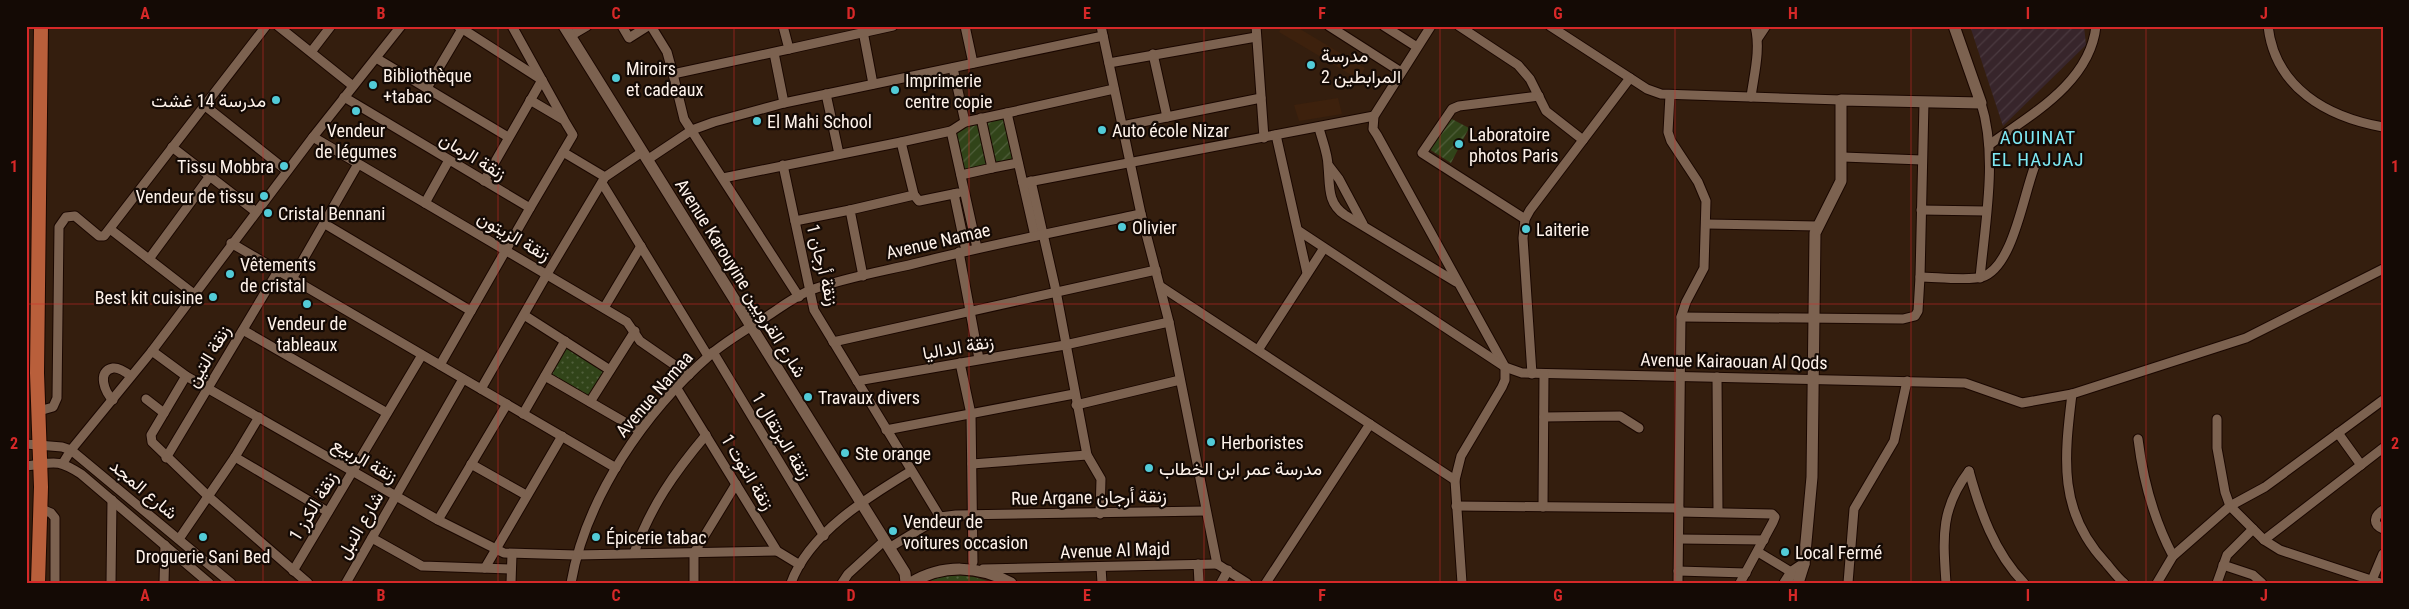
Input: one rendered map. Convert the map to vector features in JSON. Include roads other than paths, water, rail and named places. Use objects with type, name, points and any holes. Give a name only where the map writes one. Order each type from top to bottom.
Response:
[{"type":"main road","points":[[38,583],[40,464],[33,444],[39,411],[37,373],[41,26]]},
{"type":"street","points":[[39,411],[53,407],[57,398],[59,227],[70,215],[75,216],[102,238],[266,26]]},
{"type":"street","points":[[278,26],[353,86]]},
{"type":"street","points":[[311,52],[331,26]]},
{"type":"street","points":[[26,466],[63,462],[152,351],[312,137],[401,26]]},
{"type":"street","points":[[440,366],[505,250],[573,135],[512,26]]},
{"type":"street","points":[[567,31],[587,26]]},
{"type":"street","points":[[622,26],[629,38],[649,26],[667,52],[684,119],[798,297]]},
{"type":"street","points":[[783,26],[789,49]]},
{"type":"street","points":[[673,74],[774,53],[863,30],[893,26]]},
{"type":"street","points":[[965,26],[973,63]]},
{"type":"street","points":[[1256,26],[1264,138]]},
{"type":"street","points":[[1329,26],[1401,72]]},
{"type":"street","points":[[1384,26],[1417,48]]},
{"type":"street","points":[[1431,26],[1374,116],[1373,129],[1505,367],[1505,380],[1502,387],[1461,456],[1455,480],[1462,583]]},
{"type":"street","points":[[1459,26],[1518,65],[1530,79],[1546,111],[1557,122],[1584,140]]},
{"type":"street","points":[[1550,26],[1647,89],[1670,95],[1981,103]]},
{"type":"street","points":[[1751,97],[1758,38],[1755,26]]},
{"type":"street","points":[[1758,38],[1766,26]]},
{"type":"street","points":[[1954,26],[1988,127],[1986,211],[1980,278]]},
{"type":"street","points":[[1989,145],[2052,99],[2069,82],[2088,54],[2096,26]]},
{"type":"street","points":[[2268,26],[2270,44],[2279,64],[2294,83],[2314,100],[2343,118],[2383,127]]},
{"type":"street","points":[[426,88],[462,27],[542,80]]},
{"type":"street","points":[[863,30],[873,84]]},
{"type":"street","name":"Avenue Karouyine شارع القرويين","points":[[567,31],[860,504],[910,579]]},
{"type":"street","points":[[481,389],[603,180],[644,156],[703,125],[784,103],[953,68],[1102,31],[1130,162],[1168,322],[1217,564],[1246,583]]},
{"type":"street","points":[[1109,63],[1256,37]]},
{"type":"street","points":[[774,53],[784,103]]},
{"type":"street","points":[[1153,54],[1167,117]]},
{"type":"street","points":[[376,58],[508,137]]},
{"type":"street","points":[[953,68],[965,122]]},
{"type":"street","points":[[1532,374],[1524,238],[1525,219],[1630,78]]},
{"type":"street","points":[[484,181],[542,80]]},
{"type":"street","points":[[723,178],[951,131],[965,122],[1114,89]]},
{"type":"street","points":[[826,94],[838,154]]},
{"type":"street","points":[[1670,95],[1668,132],[1671,142],[1704,193],[1706,224],[1704,268],[1686,302],[1681,317],[1678,583]]},
{"type":"street","points":[[1525,219],[1422,153],[1452,109],[1459,106],[1539,96]]},
{"type":"street","name":"زنقة الرمان","points":[[344,97],[530,208]]},
{"type":"street","points":[[1122,126],[1261,98]]},
{"type":"street","points":[[530,100],[564,120]]},
{"type":"street","points":[[1784,583],[1797,578],[1804,564],[1812,477],[1815,232],[1841,182],[1841,100]]},
{"type":"street","points":[[1681,317],[1903,320],[1913,318],[1918,311],[1920,277],[1924,102]]},
{"type":"street","points":[[204,104],[287,171]]},
{"type":"street","points":[[1007,113],[1018,163],[1027,182],[1039,235],[1056,291],[1086,455],[1100,479],[1100,514]]},
{"type":"street","points":[[1027,182],[1319,128],[1374,116]]},
{"type":"street","points":[[981,118],[992,168]]},
{"type":"street","points":[[1319,128],[1328,166],[1328,181],[1334,206],[1345,215],[1363,224],[1458,283]]},
{"type":"street","points":[[951,131],[977,248]]},
{"type":"street","points":[[1276,135],[1307,273]]},
{"type":"street","name":"زنقة الزيتون","points":[[312,137],[627,322],[635,331],[640,342],[689,375]]},
{"type":"street","points":[[901,142],[914,195],[919,201],[964,192]]},
{"type":"street","points":[[172,147],[256,212]]},
{"type":"street","points":[[563,152],[603,180]]},
{"type":"street","points":[[1842,157],[1922,160]]},
{"type":"street","points":[[425,203],[449,160]]},
{"type":"street","points":[[961,175],[1018,163]]},
{"type":"street","points":[[1920,277],[1980,278],[1996,265],[2007,250],[2019,224],[2025,193],[2036,163]]},
{"type":"street","points":[[292,279],[358,164]]},
{"type":"street","name":"زنقة أرجان 1","points":[[783,165],[814,310],[940,517]]},
{"type":"street","points":[[1328,166],[1339,179],[1363,224]]},
{"type":"street","points":[[148,259],[210,176]]},
{"type":"street","name":"زنقة البرتقال 1","points":[[603,180],[640,246],[711,354],[824,536]]},
{"type":"street","points":[[954,194],[970,312],[979,359]]},
{"type":"street","points":[[795,221],[914,195]]},
{"type":"street","points":[[850,210],[864,276]]},
{"type":"street","points":[[1921,210],[1986,211]]},
{"type":"street","name":"Avenue Namae","points":[[751,327],[810,291],[977,248],[1142,214]]},
{"type":"street","points":[[325,224],[471,311]]},
{"type":"street","points":[[1706,224],[1817,226]]},
{"type":"street","points":[[110,229],[194,294]]},
{"type":"street","name":"Avenue Kairaouan Al Qods","points":[[1299,231],[1505,367],[1522,373],[1814,378],[1965,383],[2022,403],[2072,394],[2246,338],[2383,269]]},
{"type":"street","points":[[231,243],[616,468]]},
{"type":"street","points":[[604,308],[640,246]]},
{"type":"street","points":[[1258,350],[1324,248]]},
{"type":"street","points":[[833,342],[1156,270]]},
{"type":"street","name":"زنقة التين","points":[[166,458],[278,271]]},
{"type":"street","points":[[1160,286],[1455,480]]},
{"type":"street","points":[[524,315],[610,370]]},
{"type":"street","name":"زنقة الداليا","points":[[857,382],[1065,344],[1168,322]]},
{"type":"street","name":"Avenue Namaa","points":[[571,583],[576,555],[616,468],[640,431],[676,387],[711,354],[751,327]]},
{"type":"street","points":[[243,330],[387,413]]},
{"type":"street","points":[[590,402],[635,331]]},
{"type":"street","points":[[523,414],[566,341]]},
{"type":"street","name":"زنقة الربيع","points":[[152,351],[186,376],[438,520],[495,550],[512,554],[576,555],[777,551]]},
{"type":"street","name":"زنقة الكرز 1","points":[[293,570],[422,355]]},
{"type":"street","points":[[960,363],[971,414],[973,566]]},
{"type":"street","points":[[113,400],[105,392],[103,379],[105,374],[111,369],[117,368],[131,376]]},
{"type":"street","points":[[1543,507],[1544,374]]},
{"type":"street","points":[[186,376],[150,439],[166,458],[308,583]]},
{"type":"street","points":[[545,376],[640,431]]},
{"type":"street","points":[[1718,377],[1718,512]]},
{"type":"street","name":"شارع النبل","points":[[346,583],[463,379]]},
{"type":"street","points":[[1076,405],[1180,380]]},
{"type":"street","points":[[1848,583],[1854,509],[1894,441],[1907,381]]},
{"type":"street","name":"زنقة التوت 1","points":[[676,387],[777,551],[800,565]]},
{"type":"street","points":[[886,430],[1074,394]]},
{"type":"street","points":[[2072,394],[2066,441],[2069,498],[2073,512],[2091,547],[2124,583]]},
{"type":"street","points":[[146,400],[164,413]]},
{"type":"street","points":[[2157,583],[2174,556],[2230,506],[2265,487],[2383,400]]},
{"type":"street","points":[[438,520],[507,404]]},
{"type":"street","points":[[1544,417],[1620,416],[1639,428]]},
{"type":"street","points":[[179,539],[209,497],[259,417]]},
{"type":"street","points":[[2217,419],[2219,462],[2230,506],[2264,540],[2297,556],[2376,582],[2383,554]]},
{"type":"street","points":[[1266,583],[1370,424]]},
{"type":"street","points":[[2338,433],[2361,465]]},
{"type":"street","points":[[634,553],[644,524],[660,495],[706,435]]},
{"type":"street","points":[[486,568],[562,436]]},
{"type":"street","points":[[2138,439],[2142,468],[2159,530],[2174,556]]},
{"type":"street","name":"شارع المجد","points":[[33,444],[62,446],[71,450],[231,583]]},
{"type":"street","points":[[2264,540],[2383,448]]},
{"type":"street","points":[[972,464],[1086,455]]},
{"type":"street","points":[[235,457],[328,512]]},
{"type":"street","name":"شارع المجد","points":[[63,462],[81,474],[209,583]]},
{"type":"street","points":[[471,464],[526,496]]},
{"type":"street","points":[[791,583],[800,565],[824,536],[860,504],[911,471]]},
{"type":"street","points":[[1946,583],[1944,529],[1946,514],[1959,484],[1970,471],[1977,499],[1991,535],[2009,566],[2024,583]]},
{"type":"street","points":[[694,583],[694,553],[736,484]]},
{"type":"street","points":[[111,583],[112,500]]},
{"type":"street","points":[[1456,506],[1679,510],[1772,514],[1775,517],[1773,522],[1740,583]]},
{"type":"street","points":[[39,508],[51,513],[56,518],[55,583]]},
{"type":"street","points":[[2383,510],[2377,514],[2375,520],[2377,526],[2383,530]]},
{"type":"street","name":"Rue Argane زنقة أرجان","points":[[973,514],[1100,514],[1205,511]]},
{"type":"street","points":[[842,583],[848,574],[887,544],[940,517],[973,514]]},
{"type":"street","points":[[2217,583],[2227,555],[2253,529]]},
{"type":"street","points":[[372,538],[422,566],[511,569]]},
{"type":"street","points":[[1679,539],[1764,540]]},
{"type":"street","points":[[164,583],[165,545]]},
{"type":"street","points":[[1758,552],[1797,578]]},
{"type":"street","points":[[511,583],[512,554]]},
{"type":"street","points":[[1198,564],[1199,583]]},
{"type":"street","name":"Avenue Al Majd","points":[[973,566],[1014,569],[1217,564]]},
{"type":"street","points":[[2223,565],[2253,575],[2262,583]]},
{"type":"street","points":[[910,579],[941,570],[973,566],[1011,583]]},
{"type":"street","points":[[1102,567],[1102,583]]},
{"type":"street","points":[[1221,583],[1228,570]]},
{"type":"street","points":[[1678,571],[1746,573]]},
{"type":"place","name":"مدرسة المرابطين 2","points":[[1311,65]]},
{"type":"place","name":"Miroirs et cadeaux","points":[[616,78]]},
{"type":"place","name":"Bibliothèque +tabac","points":[[373,85]]},
{"type":"place","name":"Imprimerie centre copie","points":[[895,90]]},
{"type":"place","name":"مدرسة 14 غشت","points":[[276,100]]},
{"type":"place","name":"Vendeur de légumes","points":[[356,111]]},
{"type":"place","name":"El Mahi School","points":[[757,121]]},
{"type":"place","name":"Auto école Nizar","points":[[1102,130]]},
{"type":"place","name":"Laboratoire photos Paris","points":[[1459,144]]},
{"type":"place","name":"Tissu Mobbra","points":[[284,166]]},
{"type":"place","name":"Vendeur de tissu","points":[[264,196]]},
{"type":"place","name":"Cristal Bennani","points":[[268,213]]},
{"type":"place","name":"Olivier","points":[[1122,227]]},
{"type":"place","name":"Laiterie","points":[[1526,229]]},
{"type":"place","name":"Vêtements de cristal","points":[[230,274]]},
{"type":"place","name":"Best kit cuisine","points":[[213,297]]},
{"type":"place","name":"Vendeur de tableaux","points":[[307,304]]},
{"type":"place","name":"Travaux divers","points":[[808,397]]},
{"type":"place","name":"Herboristes","points":[[1211,442]]},
{"type":"place","name":"Ste orange","points":[[845,453]]},
{"type":"place","name":"مدرسة عمر ابن الخطاب","points":[[1149,468]]},
{"type":"place","name":"Vendeur de voitures occasion","points":[[893,531]]},
{"type":"place","name":"Droguerie Sani Bed","points":[[203,537]]},
{"type":"place","name":"Épicerie tabac","points":[[596,537]]},
{"type":"place","name":"Local Fermé","points":[[1785,552]]},
{"type":"district","name":"AOUINAT EL HAJJAJ","points":[[2038,148]]}]
